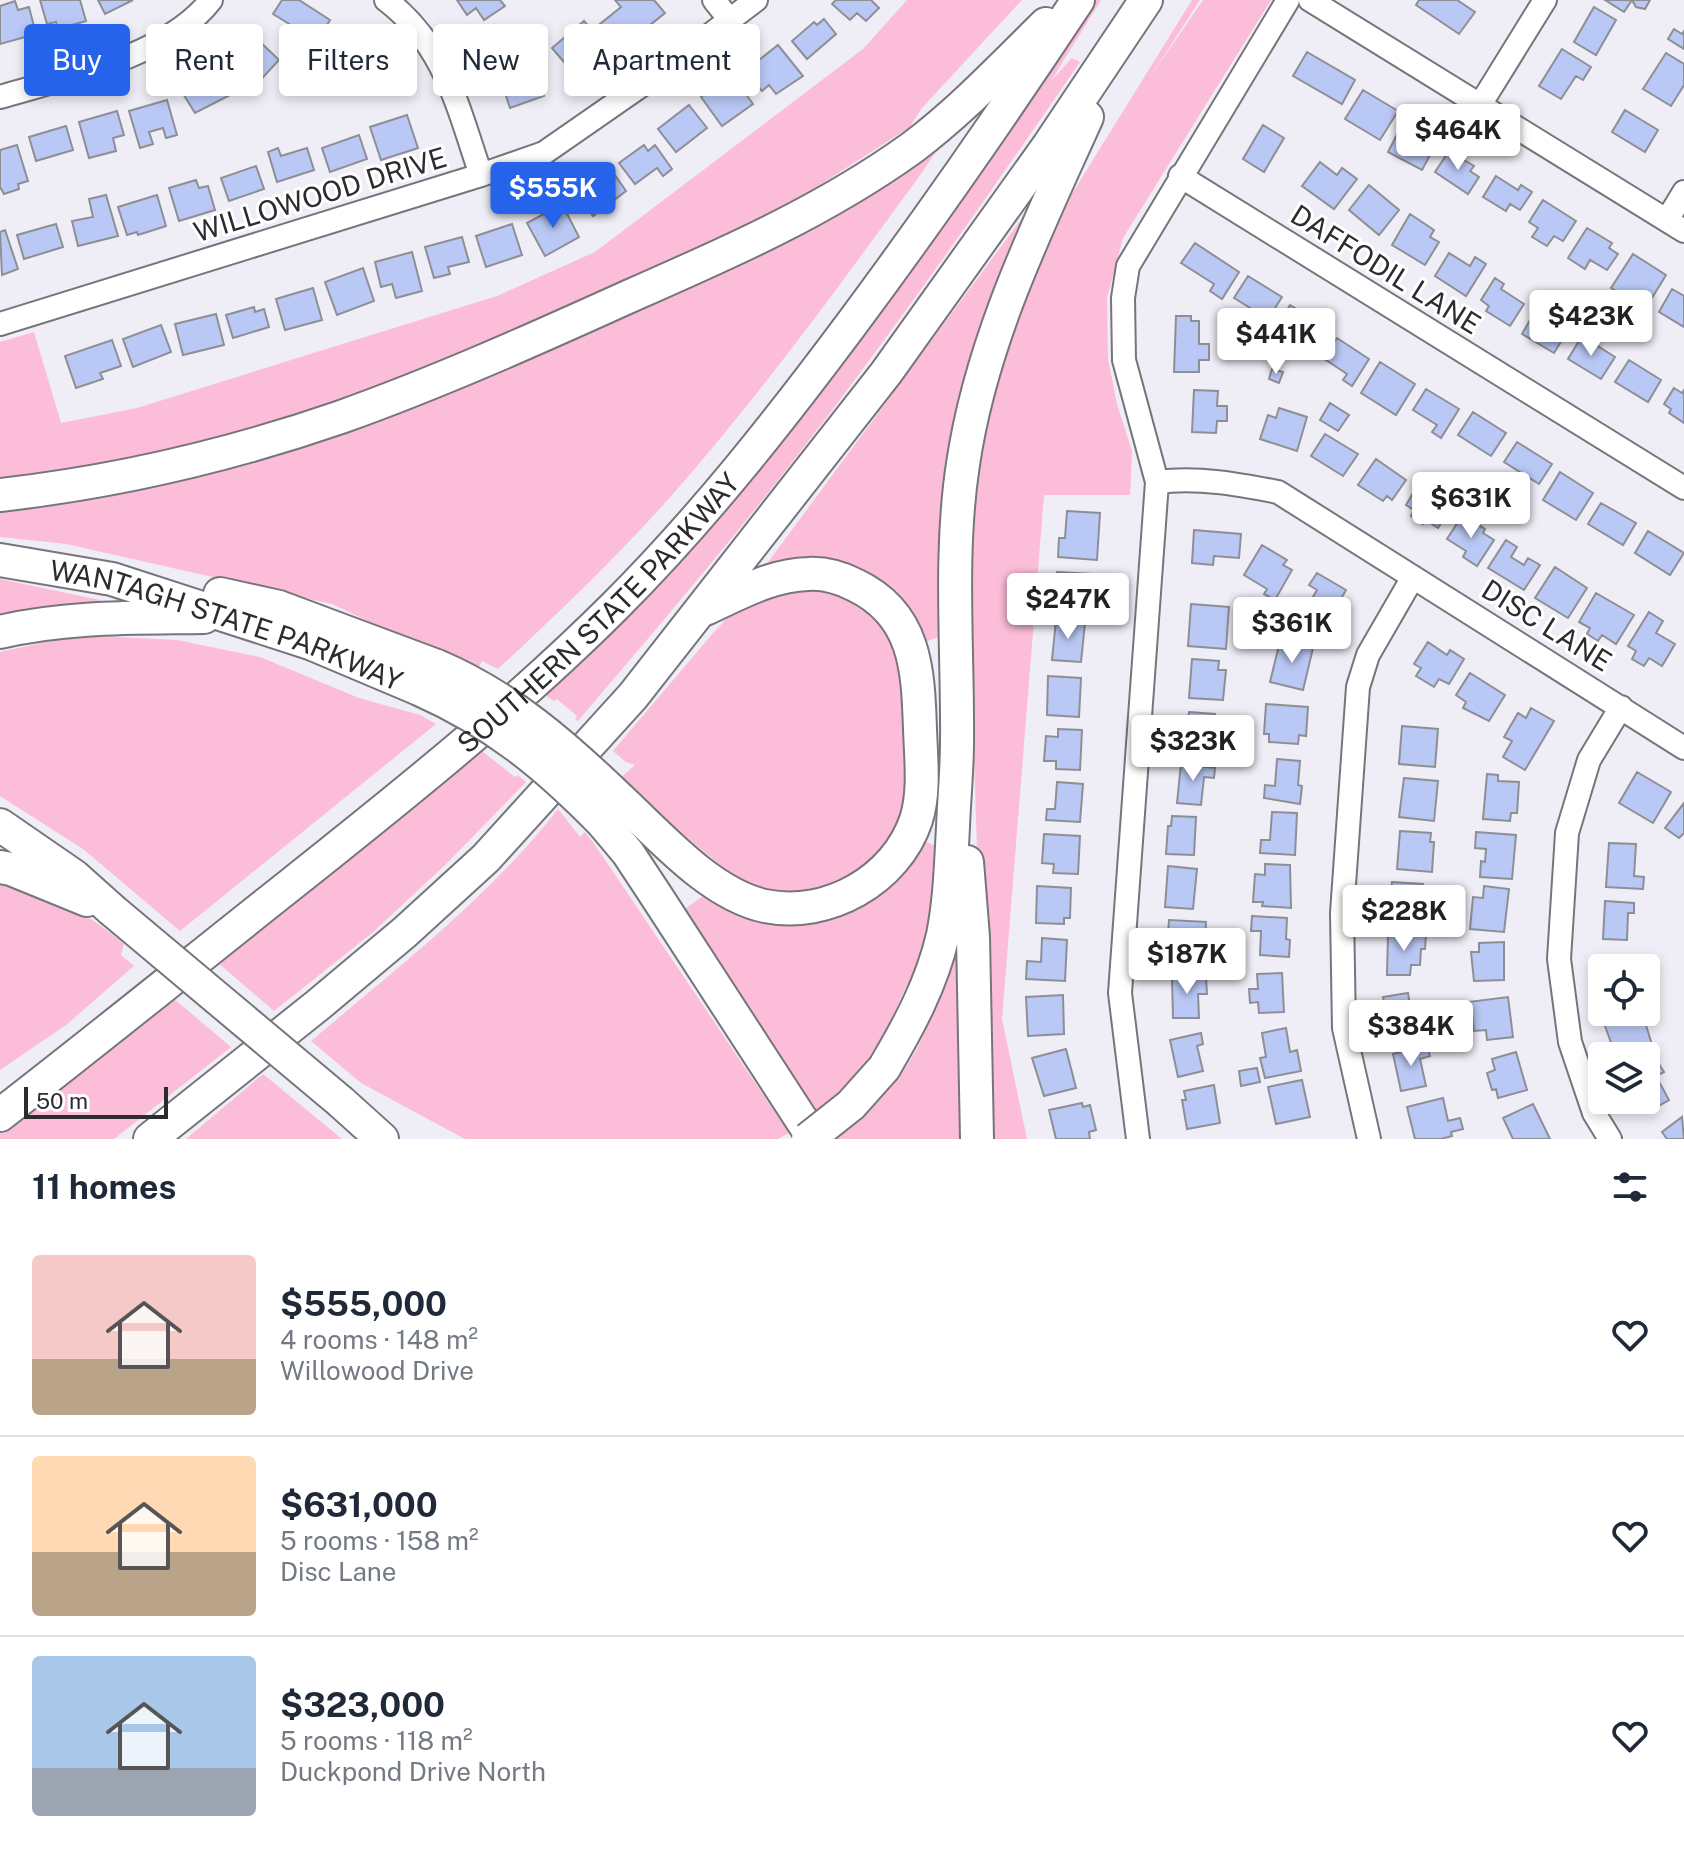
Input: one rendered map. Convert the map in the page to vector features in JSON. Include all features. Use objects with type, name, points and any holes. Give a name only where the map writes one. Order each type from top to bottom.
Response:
[{"type":"highway","points":[[0,495],[180,464],[340,417],[434,381],[709,261],[796,219],[913,146],[959,108],[1072,0]]},
{"type":"highway","name":"SOUTHERN STATE PARKWAY","points":[[2,1113],[396,801],[617,605],[762,442],[821,365],[962,171],[1078,0]]},
{"type":"highway","points":[[150,1139],[329,996],[486,858],[633,696],[886,373],[1031,171],[1146,0]]},
{"type":"highway","points":[[808,1139],[851,1105],[884,1068],[908,1029],[926,990],[942,937],[950,888],[957,745],[957,526],[963,464],[974,409],[990,353],[1024,258],[1125,33]]},
{"type":"highway","name":"WANTAGH STATE PARKWAY","points":[[0,560],[112,579],[310,643],[428,677],[477,718],[611,811],[642,875],[814,1139]]},
{"type":"highway","points":[[611,811],[729,893],[766,906],[803,908],[837,900],[872,882],[898,853],[916,820],[922,783],[918,690],[913,654],[899,619],[875,595],[843,579],[810,573],[774,578],[702,610]]},
{"type":"highway","points":[[112,579],[219,593],[279,607],[428,677]]},
{"type":"highway","points":[[0,632],[95,619],[232,616]]},
{"type":"highway","points":[[957,745],[973,937],[977,1139]]},
{"type":"highway","points":[[0,825],[74,876],[383,1139]]},
{"type":"highway","points":[[0,867],[112,910]]},
{"type":"street","points":[[0,97],[126,58],[177,31],[211,0]]},
{"type":"street","points":[[386,0],[414,25],[448,77],[481,175]]},
{"type":"street","points":[[714,0],[729,19]]},
{"type":"street","name":"WILLOWOOD DRIVE","points":[[0,324],[544,153],[665,69],[756,0]]},
{"type":"street","points":[[1138,1139],[1120,993],[1157,482],[1124,360],[1123,298],[1128,266],[1288,0]]},
{"type":"street","points":[[1310,0],[1675,225],[1684,192]]},
{"type":"street","points":[[1480,105],[1545,0]]},
{"type":"street","name":"DAFFODIL LANE","points":[[1180,176],[1684,488]]},
{"type":"street","name":"DISC LANE","points":[[1157,482],[1188,478],[1278,492],[1684,748]]},
{"type":"street","points":[[1369,1139],[1344,1028],[1342,913],[1358,687],[1368,655],[1413,577]]},
{"type":"street","points":[[1610,1139],[1594,1113],[1570,1042],[1559,959],[1567,833],[1589,760],[1621,707]]},
{"type":"shaded area","points":[[907,0],[1022,0],[921,109],[910,127],[804,195],[619,288],[348,400],[171,452],[0,487],[0,342],[34,332],[61,423],[137,408],[497,296],[595,252],[863,49]]},
{"type":"shaded area","points":[[1094,0],[1101,0],[1051,81],[1072,58],[1080,62],[924,286],[760,503],[578,721],[575,719],[577,716],[557,699],[554,701],[540,692],[606,636],[689,552],[765,460],[1046,73]]},
{"type":"shaded area","points":[[1192,0],[1200,0],[1149,79],[1203,0],[1271,0],[1123,238],[1107,298],[1108,359],[1117,404],[1132,451],[1130,495],[1044,495],[1002,1019],[1027,1139],[986,1139],[969,594],[975,464],[999,351],[1060,213]]},
{"type":"shaded area","points":[[934,141],[937,150],[921,174],[731,425],[629,541],[498,669],[482,661],[476,672],[332,604],[66,544],[0,537],[0,512],[260,458]]},
{"type":"shaded area","points":[[1025,214],[982,328],[952,429],[939,637],[921,643],[852,566],[810,557],[766,565]]},
{"type":"shaded area","points":[[0,579],[100,600],[93,611],[0,623]]},
{"type":"shaded area","points":[[797,584],[869,603],[905,657],[911,800],[881,860],[840,891],[790,899],[732,875],[618,780],[635,765],[613,751],[714,632],[747,598]]},
{"type":"shaded area","points":[[78,635],[177,640],[260,657],[359,698],[420,715],[436,724],[180,931],[83,849],[0,796],[0,652]]},
{"type":"shaded area","points":[[478,748],[526,782],[444,866],[372,933],[274,1011],[218,963],[424,799]]},
{"type":"shaded area","points":[[558,809],[580,837],[585,832],[593,842],[789,1133],[778,1139],[465,1139],[361,1083],[311,1041],[472,903]]},
{"type":"shaded area","points":[[920,839],[940,848],[935,920],[917,987],[907,984],[886,1032],[850,1084],[818,1114],[685,909],[708,892],[796,923]]},
{"type":"shaded area","points":[[0,878],[50,896],[95,922],[124,944],[121,955],[134,966],[66,1025],[0,1070]]},
{"type":"shaded area","points":[[957,939],[964,1139],[836,1139],[834,1136],[890,1086],[915,1053],[936,1005]]},
{"type":"shaded area","points":[[173,998],[231,1047],[114,1139],[0,1139],[0,1134]]},
{"type":"shaded area","points":[[263,1074],[342,1139],[186,1139]]},
{"type":"building","points":[[40,0],[80,0],[86,21],[47,24]]},
{"type":"building","points":[[98,0],[133,0],[105,14]]},
{"type":"building","points":[[282,0],[299,0],[330,20],[328,24],[289,24],[273,14]]},
{"type":"building","points":[[457,0],[500,0],[505,6],[484,20],[476,8],[467,15]]},
{"type":"building","points":[[615,0],[654,0],[665,13],[651,24],[600,24],[621,7]]},
{"type":"building","points":[[836,0],[871,0],[879,8],[866,21],[857,13],[850,20],[832,4]]},
{"type":"building","points":[[1419,0],[1457,0],[1475,12],[1459,34],[1416,5]]},
{"type":"building","points":[[1605,0],[1632,0],[1624,12]]},
{"type":"building","points":[[1632,0],[1650,0],[1645,9],[1636,7]]},
{"type":"building","points":[[15,1],[18,10],[29,7],[33,24],[24,24],[24,37],[0,44],[0,6]]},
{"type":"building","points":[[1594,7],[1616,20],[1596,55],[1574,42]]},
{"type":"building","points":[[824,19],[836,34],[807,59],[792,41],[814,22],[817,25]]},
{"type":"building","points":[[1674,29],[1682,34],[1684,31],[1684,49],[1668,39]]},
{"type":"building","points":[[564,38],[564,62],[552,48]]},
{"type":"building","points":[[263,45],[279,60],[263,77]]},
{"type":"building","points":[[778,45],[803,76],[776,94],[769,85],[762,91],[760,59]]},
{"type":"building","points":[[1562,49],[1591,67],[1583,80],[1576,76],[1561,99],[1539,86]]},
{"type":"building","points":[[1307,52],[1355,80],[1342,104],[1293,76]]},
{"type":"building","points":[[1666,53],[1684,64],[1684,85],[1671,106],[1643,89]]},
{"type":"building","points":[[1363,90],[1398,111],[1380,140],[1345,119]]},
{"type":"building","points":[[184,96],[228,96],[195,113]]},
{"type":"building","points":[[506,96],[544,96],[510,108]]},
{"type":"building","points":[[747,96],[753,104],[722,126],[701,97]]},
{"type":"building","points":[[167,100],[177,135],[166,138],[163,128],[149,132],[153,144],[140,148],[129,111]]},
{"type":"building","points":[[689,105],[707,128],[676,152],[658,129]]},
{"type":"building","points":[[1625,110],[1658,130],[1645,152],[1612,132]]},
{"type":"building","points":[[117,111],[124,135],[113,138],[116,151],[89,158],[79,122]]},
{"type":"building","points":[[407,115],[418,148],[381,160],[370,127]]},
{"type":"building","points":[[1404,121],[1438,140],[1422,170],[1388,152]]},
{"type":"building","points":[[1263,125],[1284,138],[1264,172],[1243,159]]},
{"type":"building","points":[[66,126],[73,150],[36,161],[29,137]]},
{"type":"building","points":[[359,135],[367,159],[330,172],[322,148]]},
{"type":"building","points":[[17,145],[28,181],[18,184],[19,189],[4,194],[0,187],[0,150]]},
{"type":"building","points":[[644,145],[648,151],[655,145],[672,169],[663,176],[657,168],[635,184],[619,163]]},
{"type":"building","points":[[278,148],[281,156],[307,148],[314,170],[277,182],[268,152]]},
{"type":"building","points":[[1449,151],[1474,166],[1470,171],[1479,177],[1468,194],[1435,172]]},
{"type":"building","points":[[1320,162],[1337,175],[1342,168],[1357,179],[1334,209],[1302,186]]},
{"type":"building","points":[[256,166],[264,189],[229,201],[221,178]]},
{"type":"building","points":[[610,168],[626,191],[593,216],[576,193]]},
{"type":"building","points":[[1496,176],[1518,190],[1521,185],[1532,192],[1520,210],[1510,204],[1506,211],[1483,197]]},
{"type":"building","points":[[196,180],[199,188],[208,186],[215,210],[179,221],[169,188]]},
{"type":"building","points":[[1369,185],[1399,210],[1379,235],[1349,210]]},
{"type":"building","points":[[106,195],[118,236],[78,246],[72,221],[93,217],[89,199]]},
{"type":"building","points":[[157,195],[166,226],[138,235],[137,232],[127,235],[118,207]]},
{"type":"building","points":[[1543,200],[1576,221],[1563,241],[1554,236],[1547,246],[1532,237],[1538,228],[1529,222]]},
{"type":"building","points":[[562,204],[579,237],[545,256],[527,223]]},
{"type":"building","points":[[1410,214],[1434,230],[1430,237],[1439,242],[1425,265],[1392,245]]},
{"type":"building","points":[[56,224],[63,247],[24,259],[17,235]]},
{"type":"building","points":[[512,224],[522,255],[486,267],[476,236]]},
{"type":"building","points":[[1587,228],[1612,243],[1609,248],[1618,254],[1607,270],[1590,260],[1585,269],[1568,258]]},
{"type":"building","points":[[5,230],[18,269],[2,275],[0,232]]},
{"type":"building","points":[[462,237],[469,262],[448,267],[450,274],[434,278],[425,247]]},
{"type":"building","points":[[1195,243],[1239,272],[1222,299],[1210,291],[1214,284],[1181,263]]},
{"type":"building","points":[[412,252],[422,291],[396,298],[392,284],[381,287],[375,262]]},
{"type":"building","points":[[1449,253],[1470,266],[1475,257],[1486,264],[1466,296],[1435,276]]},
{"type":"building","points":[[1633,254],[1666,275],[1647,306],[1639,301],[1637,304],[1611,288]]},
{"type":"building","points":[[363,268],[374,301],[337,315],[325,282]]},
{"type":"building","points":[[1248,276],[1282,297],[1268,319],[1234,298]]},
{"type":"building","points":[[1495,278],[1504,284],[1501,289],[1524,304],[1510,326],[1486,311],[1489,306],[1481,300]]},
{"type":"building","points":[[313,288],[322,320],[285,330],[276,299]]},
{"type":"building","points":[[1672,289],[1684,296],[1684,327],[1659,312]]},
{"type":"building","points":[[1541,301],[1555,310],[1549,320],[1567,332],[1554,353],[1522,334]]},
{"type":"building","points":[[1290,305],[1327,327],[1308,357],[1285,342],[1281,348],[1268,341]]},
{"type":"building","points":[[254,307],[255,312],[264,309],[269,327],[233,338],[226,315]]},
{"type":"building","points":[[216,314],[224,345],[183,355],[175,324]]},
{"type":"building","points":[[1176,316],[1191,316],[1191,321],[1199,321],[1199,344],[1209,344],[1209,360],[1199,360],[1199,372],[1174,372]]},
{"type":"building","points":[[161,325],[171,352],[133,367],[123,339]]},
{"type":"building","points":[[1582,336],[1615,357],[1601,379],[1568,359]]},
{"type":"building","points":[[1337,338],[1369,359],[1352,386],[1343,380],[1347,374],[1323,358]]},
{"type":"building","points":[[112,340],[121,366],[100,373],[103,379],[76,388],[65,356]]},
{"type":"building","points":[[1629,360],[1661,380],[1648,402],[1615,382]]},
{"type":"building","points":[[1380,362],[1415,384],[1396,415],[1361,393]]},
{"type":"building","points":[[1272,369],[1283,372],[1279,383],[1269,379]]},
{"type":"building","points":[[1674,388],[1682,393],[1684,390],[1684,423],[1669,413],[1671,409],[1664,404]]},
{"type":"building","points":[[1426,389],[1459,409],[1441,438],[1432,432],[1437,425],[1413,410]]},
{"type":"building","points":[[1194,390],[1218,391],[1217,406],[1227,406],[1227,421],[1217,421],[1216,433],[1192,432]]},
{"type":"building","points":[[1330,403],[1349,415],[1338,431],[1320,420]]},
{"type":"building","points":[[1279,408],[1307,417],[1297,451],[1260,439],[1268,415],[1276,418]]},
{"type":"building","points":[[1473,412],[1506,433],[1491,456],[1458,435]]},
{"type":"building","points":[[1325,434],[1358,454],[1343,476],[1311,456]]},
{"type":"building","points":[[1517,442],[1552,464],[1539,484],[1504,462]]},
{"type":"building","points":[[1376,459],[1406,480],[1392,500],[1387,496],[1383,501],[1358,485]]},
{"type":"building","points":[[1560,472],[1593,493],[1576,520],[1543,500]]},
{"type":"building","points":[[1418,485],[1437,497],[1441,490],[1456,499],[1438,528],[1426,520],[1423,524],[1411,516],[1414,510],[1406,505]]},
{"type":"building","points":[[1601,503],[1636,523],[1623,545],[1588,524]]},
{"type":"building","points":[[1067,511],[1100,513],[1097,560],[1058,557],[1059,538],[1065,538]]},
{"type":"building","points":[[1460,519],[1466,522],[1468,519],[1485,529],[1483,533],[1494,540],[1477,566],[1463,557],[1466,551],[1447,539]]},
{"type":"building","points":[[1194,530],[1241,534],[1239,558],[1214,556],[1213,565],[1192,563]]},
{"type":"building","points":[[1648,531],[1684,553],[1670,575],[1635,553]]},
{"type":"building","points":[[1506,540],[1517,547],[1511,557],[1524,565],[1528,558],[1540,565],[1524,590],[1488,568]]},
{"type":"building","points":[[1262,545],[1287,560],[1283,565],[1292,570],[1275,600],[1264,594],[1267,589],[1244,575]]},
{"type":"building","points":[[1555,567],[1587,588],[1568,618],[1535,598]]},
{"type":"building","points":[[1057,572],[1092,574],[1089,615],[1053,613]]},
{"type":"building","points":[[1317,573],[1346,590],[1317,640],[1295,627],[1317,590],[1309,585]]},
{"type":"building","points":[[1596,593],[1634,615],[1616,644],[1602,635],[1598,641],[1587,634],[1590,628],[1579,622]]},
{"type":"building","points":[[1191,604],[1229,607],[1226,649],[1188,646]]},
{"type":"building","points":[[1649,612],[1663,621],[1656,633],[1675,644],[1662,666],[1649,658],[1644,666],[1632,659],[1636,651],[1628,646]]},
{"type":"building","points":[[1056,620],[1085,623],[1081,662],[1052,660]]},
{"type":"building","points":[[1280,641],[1313,648],[1303,690],[1270,682]]},
{"type":"building","points":[[1428,642],[1447,655],[1450,650],[1464,659],[1449,684],[1439,679],[1434,687],[1416,676],[1421,668],[1414,664]]},
{"type":"building","points":[[1192,659],[1219,661],[1218,670],[1226,670],[1223,700],[1189,698]]},
{"type":"building","points":[[1470,673],[1505,695],[1489,721],[1463,708],[1466,702],[1456,695]]},
{"type":"building","points":[[1048,676],[1081,678],[1079,717],[1047,715]]},
{"type":"building","points":[[1266,704],[1308,707],[1306,736],[1299,735],[1298,744],[1269,742],[1269,734],[1264,734]]},
{"type":"building","points":[[1531,708],[1554,721],[1525,770],[1503,757],[1512,741],[1504,737],[1518,713],[1526,718]]},
{"type":"building","points":[[1189,712],[1215,714],[1215,723],[1222,724],[1220,743],[1213,742],[1212,753],[1185,750]]},
{"type":"building","points":[[1402,726],[1438,729],[1435,767],[1399,764]]},
{"type":"building","points":[[1058,729],[1082,730],[1080,770],[1056,769],[1056,761],[1044,761],[1046,736],[1058,737]]},
{"type":"building","points":[[1277,759],[1300,761],[1300,804],[1264,798],[1265,785],[1275,786]]},
{"type":"building","points":[[1181,764],[1215,768],[1214,778],[1204,777],[1201,805],[1177,803]]},
{"type":"building","points":[[1637,772],[1671,792],[1653,823],[1619,803]]},
{"type":"building","points":[[1487,774],[1498,775],[1498,781],[1519,782],[1517,813],[1511,813],[1510,821],[1483,819]]},
{"type":"building","points":[[1404,778],[1438,781],[1434,821],[1399,817]]},
{"type":"building","points":[[1057,782],[1083,784],[1080,822],[1046,820],[1047,809],[1055,809]]},
{"type":"building","points":[[1684,803],[1684,833],[1679,838],[1665,828]]},
{"type":"building","points":[[1272,812],[1297,813],[1295,855],[1260,853],[1261,840],[1270,840]]},
{"type":"building","points":[[1172,816],[1196,817],[1194,855],[1166,854]]},
{"type":"building","points":[[1400,831],[1431,833],[1430,842],[1434,842],[1432,872],[1397,869]]},
{"type":"building","points":[[1476,832],[1516,835],[1512,879],[1480,877],[1486,849],[1475,848]]},
{"type":"building","points":[[1044,834],[1080,836],[1078,874],[1053,873],[1054,864],[1042,863]]},
{"type":"building","points":[[1609,843],[1636,844],[1634,876],[1644,877],[1643,889],[1606,887]]},
{"type":"building","points":[[1265,864],[1290,865],[1291,908],[1262,906],[1263,902],[1253,902],[1255,874],[1265,875]]},
{"type":"building","points":[[1168,866],[1197,869],[1193,909],[1165,907]]},
{"type":"building","points":[[1392,882],[1423,884],[1422,896],[1417,896],[1414,923],[1389,920]]},
{"type":"building","points":[[1037,886],[1071,888],[1070,918],[1064,918],[1064,924],[1036,923]]},
{"type":"building","points":[[1484,886],[1509,889],[1504,932],[1470,929],[1473,897],[1483,898]]},
{"type":"building","points":[[1605,901],[1634,903],[1634,913],[1628,913],[1627,940],[1603,939]]},
{"type":"building","points":[[1252,916],[1287,918],[1289,957],[1260,955],[1261,931],[1251,931]]},
{"type":"building","points":[[1169,920],[1206,922],[1205,939],[1195,938],[1193,962],[1166,960]]},
{"type":"building","points":[[1388,934],[1426,934],[1420,965],[1411,965],[1410,975],[1387,975]]},
{"type":"building","points":[[1042,938],[1067,940],[1065,981],[1026,979],[1027,961],[1041,962]]},
{"type":"building","points":[[1504,942],[1504,980],[1474,981],[1471,952],[1479,952],[1479,943]]},
{"type":"building","points":[[1282,973],[1284,1012],[1259,1013],[1258,1002],[1250,1003],[1249,989],[1258,989],[1257,974]]},
{"type":"building","points":[[1206,977],[1207,994],[1198,994],[1199,1018],[1173,1018],[1172,978]]},
{"type":"building","points":[[1408,993],[1414,1031],[1389,1035],[1383,997]]},
{"type":"building","points":[[1063,995],[1064,1034],[1028,1036],[1026,997]]},
{"type":"building","points":[[1508,997],[1513,1037],[1487,1040],[1486,1030],[1474,1031],[1468,1002]]},
{"type":"building","points":[[1605,1026],[1646,1026],[1651,1042],[1611,1042]]},
{"type":"building","points":[[1286,1028],[1290,1052],[1297,1050],[1301,1071],[1265,1078],[1260,1058],[1266,1057],[1262,1033]]},
{"type":"building","points":[[1201,1033],[1203,1044],[1197,1046],[1203,1071],[1178,1077],[1170,1040]]},
{"type":"building","points":[[1427,1045],[1430,1056],[1420,1059],[1426,1086],[1401,1091],[1393,1054]]},
{"type":"building","points":[[1066,1049],[1076,1088],[1044,1096],[1032,1058]]},
{"type":"building","points":[[1516,1052],[1527,1090],[1498,1098],[1487,1073],[1495,1070],[1492,1059]]},
{"type":"building","points":[[1257,1068],[1260,1082],[1241,1086],[1239,1071]]},
{"type":"building","points":[[1302,1080],[1310,1117],[1276,1124],[1268,1087]]},
{"type":"building","points":[[1660,1083],[1669,1100],[1660,1105]]},
{"type":"building","points":[[1214,1085],[1220,1123],[1187,1129],[1182,1100],[1186,1100],[1184,1091]]},
{"type":"building","points":[[1443,1098],[1448,1121],[1460,1118],[1463,1129],[1441,1139],[1415,1139],[1407,1107]]},
{"type":"building","points":[[1082,1103],[1083,1107],[1090,1105],[1096,1130],[1089,1132],[1090,1139],[1056,1139],[1049,1110]]},
{"type":"building","points":[[1533,1104],[1550,1139],[1513,1139],[1503,1118]]},
{"type":"building","points":[[1682,1117],[1684,1139],[1667,1139],[1662,1132]]}]
